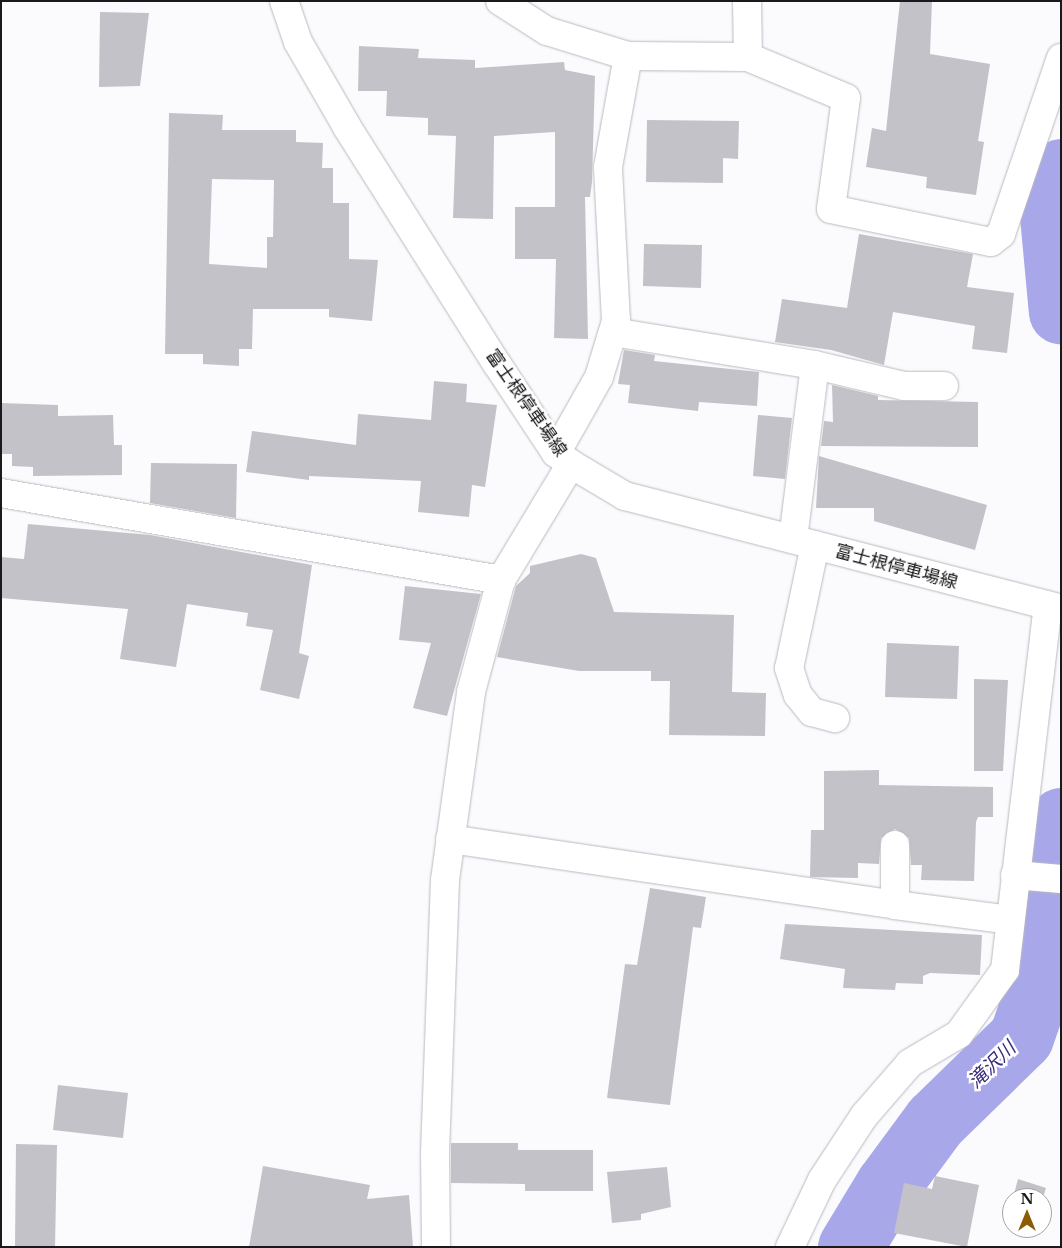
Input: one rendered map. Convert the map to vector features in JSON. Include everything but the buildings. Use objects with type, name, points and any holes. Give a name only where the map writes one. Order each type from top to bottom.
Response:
[{"type":"street","name":"富士根停車場線","points":[[284,1],[298,42],[346,127],[564,458],[625,496],[1054,608]]},
{"type":"street","points":[[500,1],[546,31],[628,56],[748,57],[846,98],[831,209],[991,242],[1001,234],[1061,58]]},
{"type":"street","points":[[747,1],[748,57]]},
{"type":"street","points":[[436,1247],[436,1134],[445,880],[471,692],[501,580],[564,458],[599,377],[616,321],[608,167],[628,56]]},
{"type":"street","points":[[613,332],[815,365],[904,386],[944,386]]},
{"type":"street","points":[[815,365],[804,542],[789,668],[798,694],[812,712],[835,718]]},
{"type":"street","points":[[1,493],[501,580]]},
{"type":"street","points":[[790,1247],[822,1180],[864,1116],[910,1063],[959,1034],[1005,970],[1015,875],[1054,608]]},
{"type":"street","points":[[450,840],[894,905],[1010,920]]},
{"type":"street","points":[[894,905],[895,846]]},
{"type":"street","points":[[1015,875],[1061,879]]},
{"type":"waterway","name":"滝沢川","points":[[1061,171],[1051,205],[1061,312]]},
{"type":"waterway","name":"滝沢川","points":[[850,1247],[887,1186],[935,1121],[1021,1037],[1044,971],[1061,820]]}]
